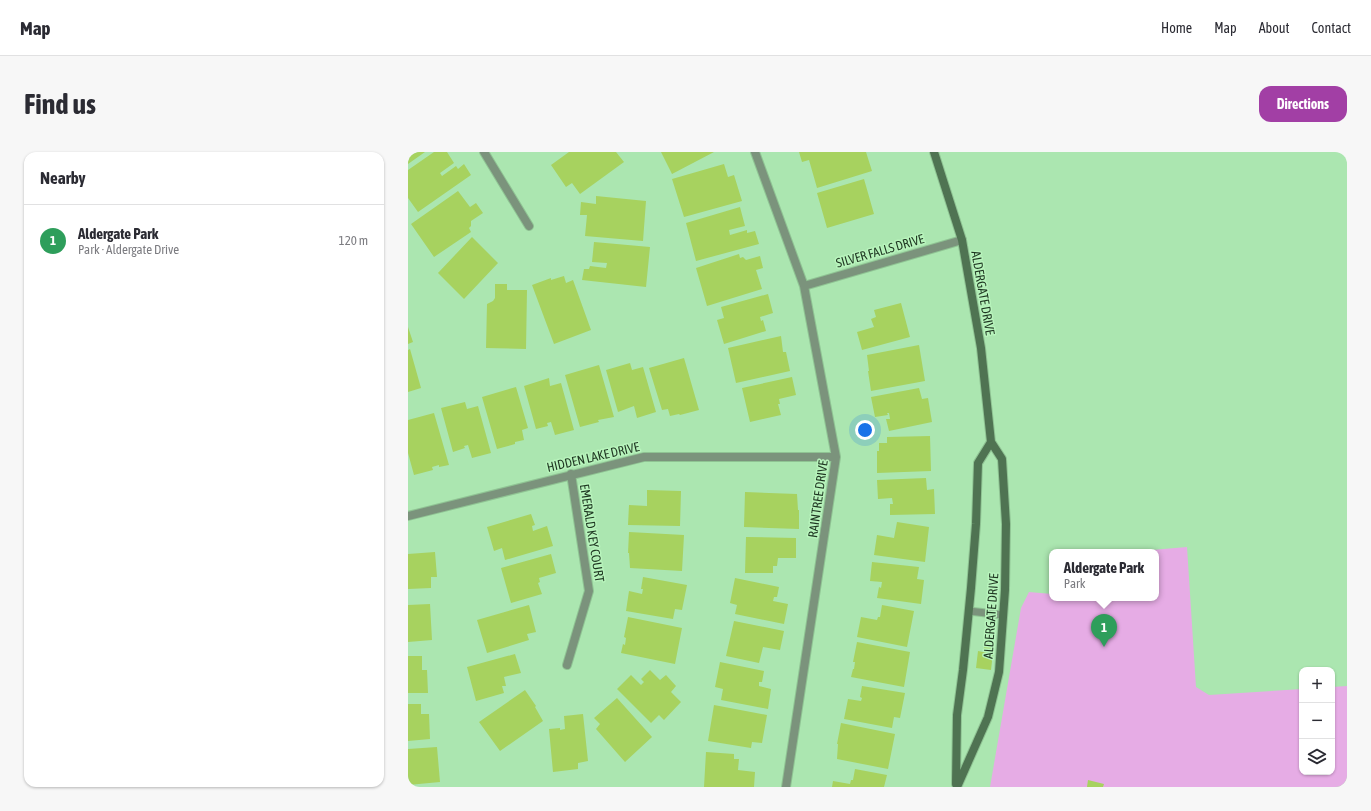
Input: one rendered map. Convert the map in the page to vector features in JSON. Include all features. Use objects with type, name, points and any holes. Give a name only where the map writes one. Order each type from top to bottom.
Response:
[{"type":"street","points":[[484,152],[528,226]]},
{"type":"street","name":"RAINTREE DRIVE","points":[[755,152],[804,286],[836,458],[786,787]]},
{"type":"street","name":"ALDERGATE DRIVE","points":[[934,152],[962,240],[981,348],[991,442],[1002,459],[1006,524],[1005,590],[999,672],[988,717],[956,787]]},
{"type":"street","name":"SILVER FALLS DRIVE","points":[[804,286],[962,240]]},
{"type":"street","name":"ALDERGATE DRIVE","points":[[956,787],[957,715],[969,611],[976,524],[978,463],[991,442]]},
{"type":"street","name":"HIDDEN LAKE DRIVE","points":[[408,516],[571,474],[644,457],[836,458]]},
{"type":"street","name":"EMERALD KEY COURT","points":[[568,665],[589,591],[571,474]]},
{"type":"lane","points":[[969,611],[1003,615]]},
{"type":"shaded area","points":[[1187,547],[1196,687],[1209,695],[1299,689],[1299,775],[1335,775],[1335,687],[1347,686],[1347,787],[990,787],[1021,608],[1029,592],[1049,594],[1049,601],[1159,601],[1159,549]]},
{"type":"building","points":[[408,152],[425,152],[408,164]]},
{"type":"building","points":[[434,152],[447,152],[454,163],[440,173],[442,176],[456,166],[458,169],[464,164],[471,175],[418,212],[408,198],[408,170]]},
{"type":"building","points":[[569,152],[616,152],[624,162],[580,194],[572,183],[566,187],[551,165]]},
{"type":"building","points":[[661,152],[714,152],[672,174]]},
{"type":"building","points":[[799,152],[866,152],[872,171],[817,188],[809,160],[802,162]]},
{"type":"building","points":[[724,164],[728,177],[734,175],[742,201],[684,217],[672,179]]},
{"type":"building","points":[[864,179],[874,214],[827,228],[817,193]]},
{"type":"building","points":[[458,191],[470,207],[476,203],[483,213],[471,221],[471,226],[469,228],[471,232],[434,257],[411,224]]},
{"type":"building","points":[[596,196],[646,201],[643,241],[585,236],[587,215],[580,215],[581,202],[596,204]]},
{"type":"building","points":[[740,207],[745,226],[729,230],[730,235],[747,230],[747,233],[755,231],[759,244],[696,261],[686,223]]},
{"type":"building","points":[[472,237],[498,263],[464,299],[438,273]]},
{"type":"building","points":[[594,242],[650,247],[646,287],[582,280],[584,269],[589,269],[590,266],[606,268],[607,263],[592,262]]},
{"type":"building","points":[[739,254],[740,258],[743,257],[746,260],[760,256],[763,268],[756,270],[762,289],[707,306],[696,268]]},
{"type":"building","points":[[564,276],[566,283],[573,280],[591,330],[554,344],[532,285],[551,278],[551,280]]},
{"type":"building","points":[[495,284],[507,284],[507,290],[527,290],[526,349],[486,348],[487,304],[495,298]]},
{"type":"building","points":[[768,294],[773,313],[760,317],[761,321],[763,320],[766,331],[724,344],[717,320],[724,318],[721,307]]},
{"type":"building","points":[[901,303],[910,337],[862,350],[857,332],[874,327],[871,319],[876,317],[874,310]]},
{"type":"building","points":[[408,327],[413,342],[408,344]]},
{"type":"building","points":[[781,336],[783,352],[786,352],[790,371],[736,383],[728,348]]},
{"type":"building","points":[[919,345],[925,381],[871,391],[867,355]]},
{"type":"building","points":[[410,349],[421,388],[408,392],[408,350]]},
{"type":"building","points":[[684,358],[699,410],[670,416],[668,409],[662,410],[649,368]]},
{"type":"building","points":[[630,363],[632,370],[643,367],[656,412],[637,418],[634,406],[618,412],[606,370]]},
{"type":"building","points":[[599,365],[614,417],[598,420],[599,422],[580,427],[565,375]]},
{"type":"building","points":[[792,377],[796,395],[779,399],[780,404],[778,404],[781,415],[750,422],[742,388]]},
{"type":"building","points":[[549,378],[550,386],[561,383],[574,430],[555,435],[551,422],[547,423],[548,426],[536,429],[524,386]]},
{"type":"building","points":[[516,387],[528,428],[522,430],[524,440],[497,449],[482,397]]},
{"type":"building","points":[[919,388],[922,399],[928,398],[932,422],[889,431],[886,419],[890,419],[889,413],[887,413],[888,415],[875,417],[871,397]]},
{"type":"building","points":[[465,402],[467,409],[478,406],[491,453],[472,458],[468,445],[464,446],[465,448],[453,452],[441,408]]},
{"type":"building","points":[[434,413],[449,465],[432,467],[433,470],[414,475],[408,453],[408,420]]},
{"type":"building","points":[[930,436],[931,471],[877,473],[877,451],[879,451],[879,443],[887,443],[887,437]]},
{"type":"building","points":[[926,478],[927,490],[934,489],[935,514],[890,515],[890,504],[893,504],[892,498],[878,499],[877,480]]},
{"type":"building","points":[[647,490],[681,491],[680,526],[628,525],[629,505],[647,506]]},
{"type":"building","points":[[745,492],[797,494],[799,529],[744,527]]},
{"type":"building","points":[[531,514],[535,525],[532,526],[533,531],[547,526],[553,546],[505,560],[502,548],[494,551],[487,527]]},
{"type":"building","points":[[897,522],[929,527],[925,562],[874,555],[877,535],[894,538]]},
{"type":"building","points":[[629,532],[684,535],[682,571],[630,568],[628,553]]},
{"type":"building","points":[[746,537],[796,538],[796,558],[778,558],[777,566],[773,566],[773,573],[745,573]]},
{"type":"building","points":[[435,552],[437,577],[431,577],[431,588],[408,589],[408,554]]},
{"type":"building","points":[[551,554],[556,573],[539,578],[540,582],[538,583],[542,594],[511,603],[501,568]]},
{"type":"building","points":[[872,562],[919,567],[917,579],[924,580],[921,604],[877,598],[879,587],[881,588],[882,582],[870,581]]},
{"type":"building","points":[[643,577],[687,585],[682,610],[675,609],[673,619],[626,611],[629,591],[642,594],[643,589],[641,589]]},
{"type":"building","points":[[735,578],[779,587],[777,597],[774,597],[773,601],[788,604],[784,624],[735,614],[737,605],[730,603]]},
{"type":"building","points":[[430,604],[432,640],[408,642],[408,605]]},
{"type":"building","points":[[529,605],[536,632],[527,634],[529,640],[487,653],[477,620]]},
{"type":"building","points":[[882,605],[914,611],[907,647],[857,637],[861,617],[877,620],[878,617],[880,617]]},
{"type":"building","points":[[628,617],[682,628],[675,664],[621,653],[623,644],[625,645],[626,638],[624,637]]},
{"type":"building","points":[[734,621],[784,631],[780,650],[763,647],[759,663],[726,656]]},
{"type":"building","points":[[857,642],[910,652],[904,687],[851,677],[854,669],[855,662],[853,662]]},
{"type":"building","points":[[985,643],[994,644],[991,670],[976,668],[978,651],[983,652]]},
{"type":"building","points":[[515,654],[521,673],[504,677],[506,686],[502,686],[504,693],[476,701],[467,667]]},
{"type":"building","points":[[408,656],[422,656],[422,670],[427,670],[428,693],[408,693]]},
{"type":"building","points":[[720,662],[764,671],[762,682],[759,682],[759,686],[771,689],[768,709],[721,700],[723,689],[715,687]]},
{"type":"building","points":[[650,670],[660,680],[666,675],[676,686],[671,692],[681,702],[664,720],[659,715],[651,723],[617,689],[631,675],[641,685],[644,682],[641,679]]},
{"type":"building","points":[[862,686],[905,693],[900,718],[894,717],[892,728],[844,719],[848,699],[861,701],[862,698],[860,697]]},
{"type":"building","points":[[525,690],[536,706],[535,707],[543,721],[500,751],[479,722]]},
{"type":"building","points":[[617,698],[652,737],[625,762],[596,729],[600,724],[594,718]]},
{"type":"building","points":[[408,704],[421,704],[421,714],[429,714],[430,739],[408,741]]},
{"type":"building","points":[[714,705],[767,715],[762,743],[752,742],[751,748],[708,741]]},
{"type":"building","points":[[583,714],[588,761],[578,763],[578,769],[553,772],[549,729],[565,729],[564,716]]},
{"type":"building","points":[[841,723],[895,734],[888,769],[837,759],[837,744]]},
{"type":"building","points":[[437,747],[440,782],[408,785],[408,749]]},
{"type":"building","points":[[706,752],[734,754],[734,759],[739,759],[738,770],[755,772],[754,787],[704,787]]},
{"type":"building","points":[[855,769],[887,775],[884,787],[832,787],[833,781],[850,784],[851,780],[853,780]]},
{"type":"building","points":[[1088,780],[1104,784],[1103,787],[1087,787]]},
{"type":"place","name":"Aldergate Park","points":[[1104,647]]}]
